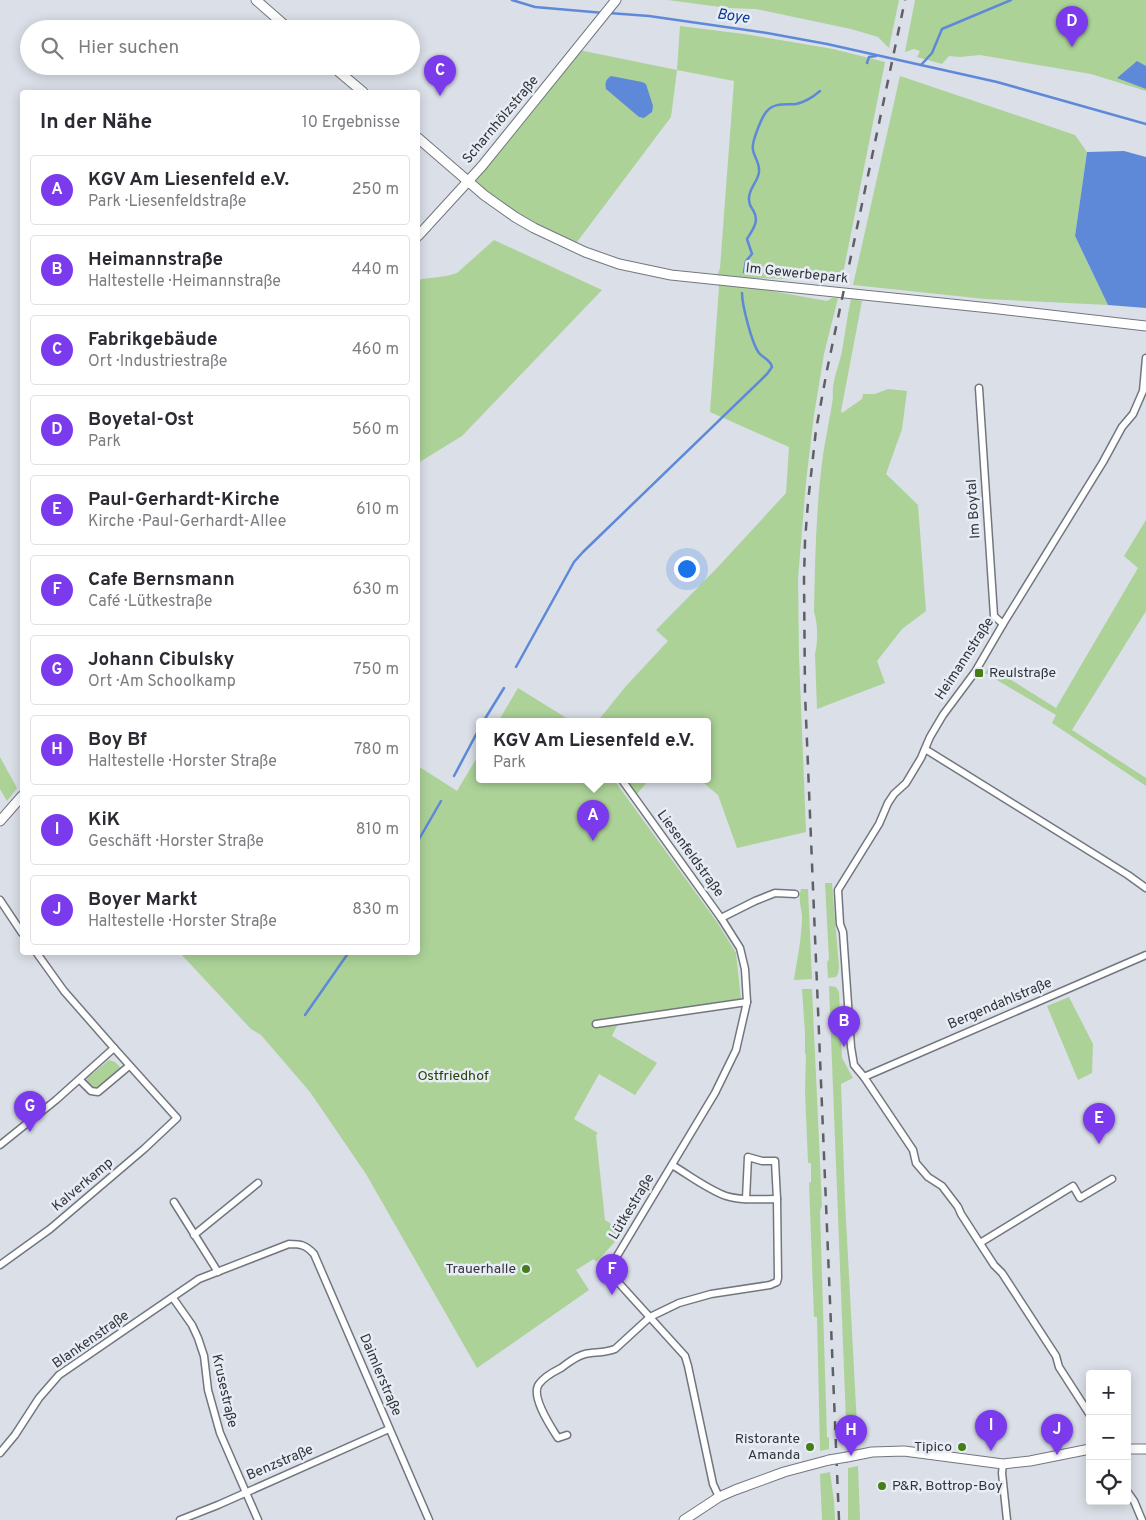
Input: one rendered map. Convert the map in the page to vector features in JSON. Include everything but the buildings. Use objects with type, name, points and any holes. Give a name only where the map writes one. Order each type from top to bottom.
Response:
[{"type":"street","points":[[256,0],[279,20]]},
{"type":"street","name":"Scharnhölzstraße","points":[[420,234],[491,155],[616,0]]},
{"type":"street","points":[[343,75],[361,90]]},
{"type":"street","name":"Im Gewerbepark","points":[[420,140],[484,195],[515,217],[553,238],[619,264],[671,275],[1146,326]]},
{"type":"street","name":"Heimannstraße","points":[[1086,1409],[1059,1367],[1056,1356],[1002,1273],[994,1266],[958,1207],[942,1186],[928,1177],[916,1163],[913,1150],[854,1065],[838,890],[879,824],[888,803],[894,794],[906,783],[926,749],[930,737],[976,672],[1003,624],[1103,462],[1122,427],[1133,414],[1143,391],[1146,358]]},
{"type":"street","name":"Im Boytal","points":[[979,388],[994,616],[1003,624]]},
{"type":"street","points":[[926,749],[1146,888]]},
{"type":"street","name":"Liesenfeldstraße","points":[[624,783],[737,942],[743,955],[746,986]]},
{"type":"street","points":[[0,821],[20,798]]},
{"type":"street","name":"Liesenfeldstraße","points":[[721,918],[775,893],[795,894]]},
{"type":"street","points":[[0,900],[20,930]]},
{"type":"street","points":[[38,955],[64,991],[130,1066],[98,1092],[91,1091],[80,1080]]},
{"type":"street","name":"Bergendahlstraße","points":[[864,1077],[1146,955]]},
{"type":"street","name":"Lütkestraße","points":[[719,1497],[713,1484],[685,1356],[608,1271],[715,1093],[733,1058],[747,1002],[746,986]]},
{"type":"street","points":[[596,1024],[747,1002]]},
{"type":"street","points":[[0,1145],[80,1080],[114,1048]]},
{"type":"street","name":"Kalverkamp","points":[[0,1265],[50,1229],[144,1149],[177,1118],[130,1066]]},
{"type":"street","points":[[568,1435],[558,1438],[549,1424],[538,1397],[536,1391],[538,1385],[547,1376],[583,1354],[609,1352],[616,1349],[650,1317],[679,1303],[697,1297],[770,1285],[776,1282],[779,1275],[775,1161],[762,1161],[748,1157],[746,1199]]},
{"type":"street","points":[[672,1165],[721,1194],[746,1199],[777,1199]]},
{"type":"street","points":[[980,1243],[1073,1186],[1080,1198],[1112,1178]]},
{"type":"street","points":[[194,1235],[258,1183]]},
{"type":"street","points":[[174,1202],[218,1272]]},
{"type":"street","name":"Blankenstraße","points":[[0,1453],[39,1398],[59,1375],[199,1279],[289,1244],[302,1244]]},
{"type":"street","name":"Daimlerstraße","points":[[302,1244],[308,1247],[314,1254],[429,1520]]},
{"type":"street","name":"Krusestraße","points":[[173,1298],[192,1325],[198,1338],[204,1356],[208,1390],[220,1433],[258,1520]]},
{"type":"street","name":"Benzstraße","points":[[180,1520],[389,1429]]},
{"type":"street","points":[[1131,1449],[1146,1449]]},
{"type":"street","points":[[684,1520],[719,1497],[784,1472],[829,1460],[872,1452],[904,1451],[1002,1464],[1030,1461],[1086,1450]]},
{"type":"street","points":[[1002,1464],[1007,1520]]},
{"type":"street","points":[[1131,1497],[1142,1520]]},
{"type":"green space","points":[[668,0],[899,0],[889,48],[878,37],[851,29],[756,9],[728,8]]},
{"type":"green space","points":[[915,0],[1146,0],[1146,91],[1091,74],[980,55],[949,56],[942,64],[917,57],[920,51],[914,49],[905,52]]},
{"type":"green space","points":[[680,26],[744,34],[833,49],[885,62],[841,284],[837,284],[833,280],[717,277],[720,268],[734,81],[677,70]]},
{"type":"green space","points":[[579,50],[677,70],[671,117],[574,246],[535,228],[470,180]]},
{"type":"green space","points":[[900,76],[1075,135],[1087,152],[1075,236],[1108,305],[985,299],[853,285]]},
{"type":"green space","points":[[494,240],[602,290],[462,436],[420,462],[420,280],[457,273]]},
{"type":"green space","points":[[716,281],[827,301],[832,298],[838,298],[824,354],[814,415],[798,579],[806,832],[737,848],[718,795],[704,783],[711,783],[711,718],[600,718],[626,686],[668,641],[656,630],[717,568],[786,493],[789,447],[710,412],[719,287]]},
{"type":"green space","points":[[851,299],[862,301],[841,411],[842,413],[862,399],[863,394],[875,394],[888,389],[907,391],[902,429],[886,474],[918,505],[926,611],[902,629],[877,661],[885,683],[817,709],[815,654],[817,633],[814,612],[819,494],[823,455],[833,398],[833,386],[842,351]]},
{"type":"green space","points":[[1146,520],[1146,611],[1072,730],[1146,778],[1146,786],[1052,723],[1056,715],[985,673],[989,666],[1056,708],[1138,568],[1124,556]]},
{"type":"green space","points":[[518,688],[566,718],[500,718]]},
{"type":"green space","points":[[0,757],[17,788],[7,801],[0,789]]},
{"type":"green space","name":"Ostfriedhof","points":[[476,759],[476,783],[616,783],[717,922],[736,953],[741,999],[621,1017],[612,1036],[657,1063],[635,1095],[599,1074],[574,1119],[598,1133],[596,1135],[605,1220],[622,1231],[596,1262],[594,1259],[576,1270],[589,1290],[477,1368],[366,1174],[310,1092],[261,1035],[251,1029],[182,955],[420,955],[420,767],[457,791]]},
{"type":"green space","points":[[627,783],[646,783],[636,795]]},
{"type":"green space","points":[[825,883],[832,883],[839,967],[836,977],[828,978],[827,963],[829,959]]},
{"type":"green space","points":[[801,889],[808,889],[812,979],[794,980],[801,932]]},
{"type":"green space","points":[[829,986],[836,987],[839,992],[842,1058],[853,1078],[841,1084],[845,1201],[858,1444],[847,1446]]},
{"type":"green space","points":[[802,989],[812,989],[822,1206],[820,1211],[827,1437],[829,1438],[829,1449],[820,1451],[817,1317],[814,1317],[809,1183],[811,1182],[811,1163],[808,1163],[805,1091],[806,1054]]},
{"type":"green space","points":[[1069,997],[1093,1044],[1092,1073],[1078,1080],[1047,1006]]},
{"type":"green space","points":[[109,1060],[115,1062],[121,1068],[98,1088],[92,1089],[86,1081],[87,1078]]},
{"type":"green space","points":[[858,1466],[860,1520],[848,1520],[848,1468]]},
{"type":"green space","points":[[830,1472],[835,1520],[822,1520],[820,1474]]},
{"type":"water","points":[[1137,61],[1146,66],[1146,89],[1117,78]]},
{"type":"water","points":[[611,76],[646,84],[653,106],[652,112],[644,118],[639,117],[606,89],[606,82]]},
{"type":"water","points":[[1124,151],[1146,157],[1146,308],[1108,305],[1075,236],[1087,152]]},
{"type":"waterway","name":"Boye","points":[[512,0],[535,7],[604,13]]},
{"type":"waterway","name":"Boye","points":[[921,65],[932,53],[942,29],[1011,0]]},
{"type":"waterway","name":"Boye","points":[[609,13],[649,16],[767,33],[827,44],[997,82],[1146,124]]},
{"type":"waterway","name":"Boye","points":[[867,63],[869,57],[876,56]]},
{"type":"waterway","points":[[744,272],[746,261],[752,254],[747,239],[756,221],[755,214],[749,203],[749,196],[759,172],[753,147],[760,124],[770,108],[781,104],[800,103],[820,91]]},
{"type":"waterway","points":[[516,667],[574,562],[772,367],[759,353],[753,342],[742,293]]},
{"type":"waterway","points":[[485,718],[504,688]]},
{"type":"waterway","points":[[454,776],[476,735]]},
{"type":"waterway","points":[[420,838],[441,801]]},
{"type":"waterway","points":[[305,1015],[347,955]]},
{"type":"railway","points":[[839,1520],[805,693],[805,541],[816,430],[827,370],[905,0]]},
{"type":"place","name":"Boyetal-Ost","points":[[1072,47]]},
{"type":"place","name":"Fabrikgebäude","points":[[440,96]]},
{"type":"place","name":"Reulstraße","points":[[979,673]]},
{"type":"place","name":"KGV Am Liesenfeld e.V.","points":[[593,841]]},
{"type":"place","name":"Heimannstraße","points":[[844,1047]]},
{"type":"place","name":"Johann Cibulsky","points":[[30,1132]]},
{"type":"place","name":"Paul-Gerhardt-Kirche","points":[[1099,1144]]},
{"type":"place","name":"Trauerhalle","points":[[526,1269]]},
{"type":"place","name":"Cafe Bernsmann","points":[[612,1295]]},
{"type":"place","name":"Ristorante Amanda","points":[[810,1447]]},
{"type":"place","name":"Tipico","points":[[962,1447]]},
{"type":"place","name":"KiK","points":[[991,1451]]},
{"type":"place","name":"Boyer Markt","points":[[1057,1455]]},
{"type":"place","name":"Boy Bf","points":[[851,1456]]},
{"type":"place","name":"P&R, Bottrop-Boy","points":[[882,1486]]}]
